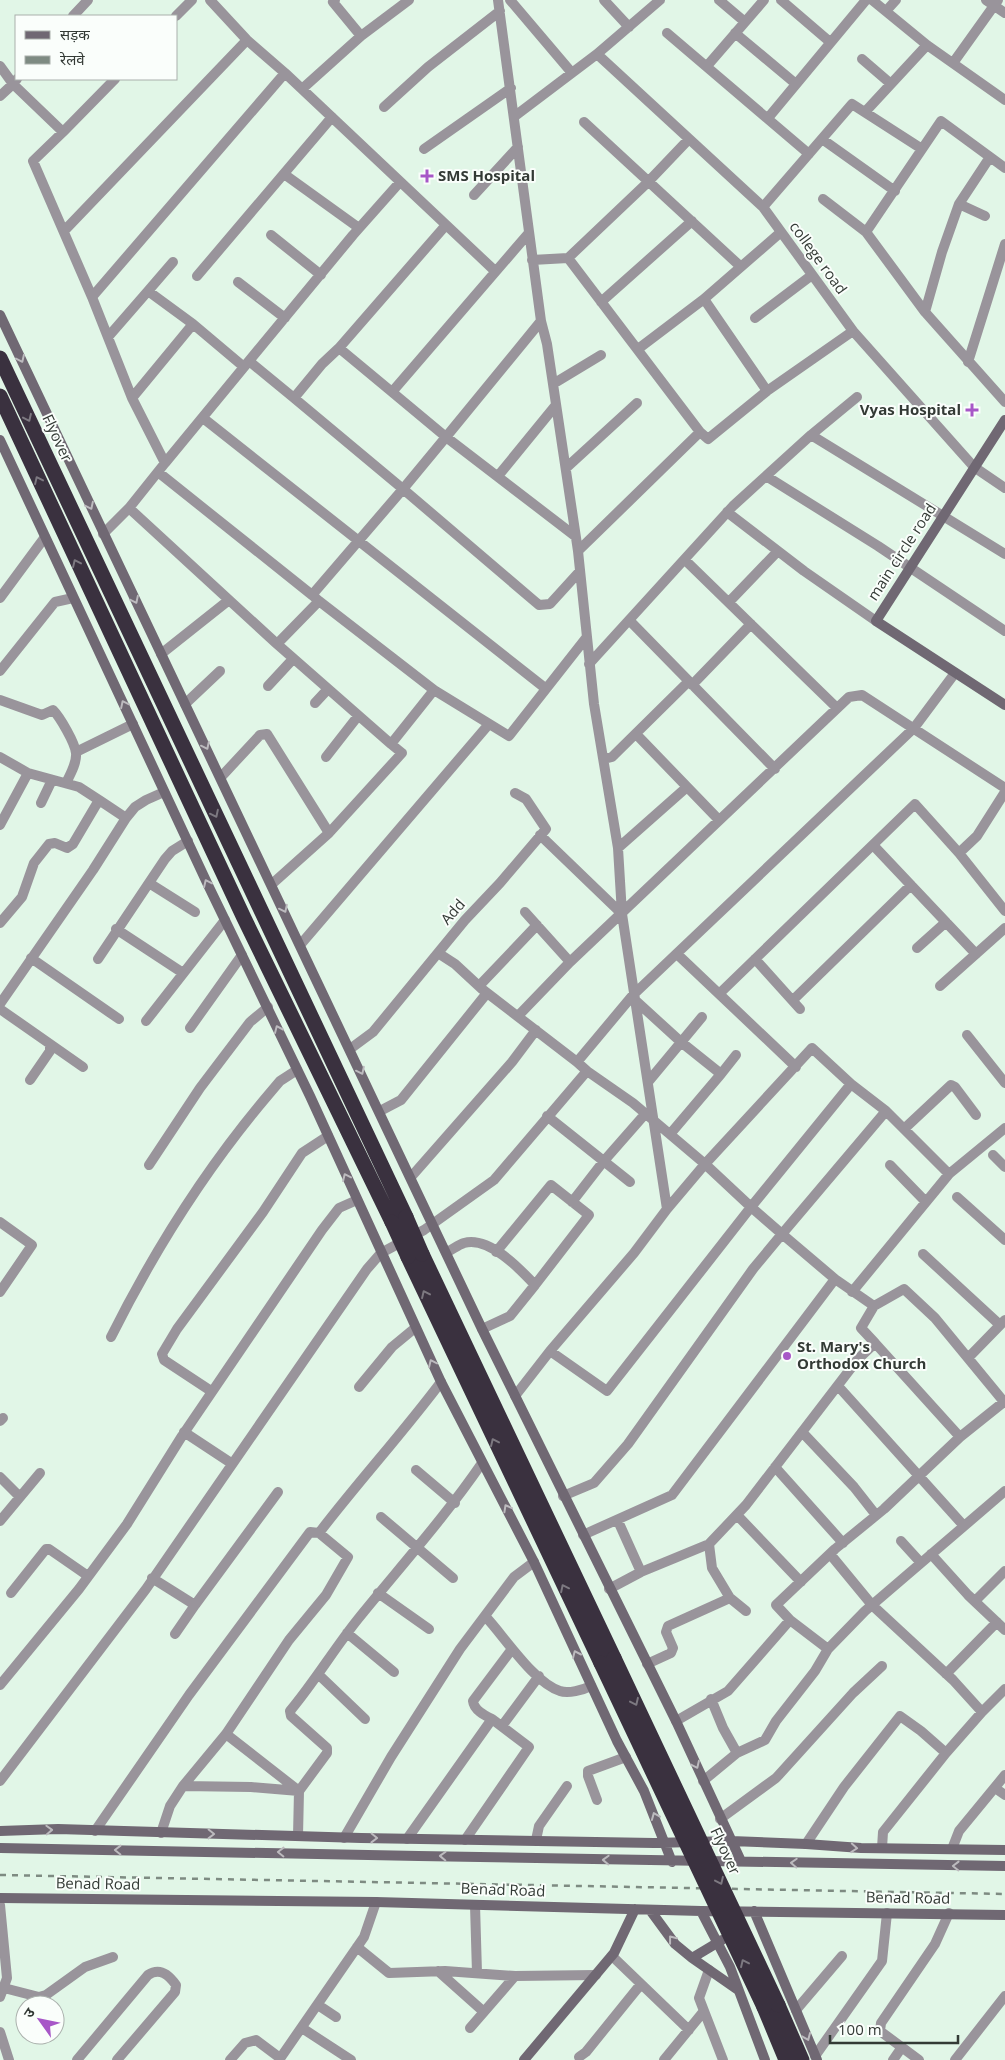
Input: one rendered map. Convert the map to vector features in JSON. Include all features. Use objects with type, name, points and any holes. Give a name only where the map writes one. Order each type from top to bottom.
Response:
[{"type":"highway","name":"Flyover","points":[[0,358],[83,532],[399,1219]]},
{"type":"highway","points":[[0,396],[66,541],[399,1219],[608,1661]]},
{"type":"highway","name":"Flyover","points":[[608,1661],[811,2059]]},
{"type":"highway","name":"Flyover","points":[[608,1661],[764,2007],[786,2060]]},
{"type":"main road","points":[[0,315],[103,534],[301,944],[482,1329],[563,1496],[676,1720],[741,1861]]},
{"type":"main road","name":"main circle road","points":[[1005,420],[876,621],[1005,705]]},
{"type":"main road","points":[[0,440],[164,792],[268,1007],[415,1328],[534,1562],[591,1686],[644,1791],[672,1862]]},
{"type":"main road","points":[[0,1831],[161,1832],[344,1838],[666,1843],[731,1841],[882,1848],[1005,1850]]},
{"type":"main road","points":[[0,1848],[349,1853],[672,1862],[741,1861],[1005,1866]]},
{"type":"main road","name":"Benad Road","points":[[0,1898],[376,1902],[650,1910],[1005,1915]]},
{"type":"main road","points":[[524,2060],[612,1956],[635,1909]]},
{"type":"main road","points":[[650,1910],[675,1944],[738,1990]]},
{"type":"main road","points":[[702,1911],[738,1990],[765,2060]]},
{"type":"main road","points":[[692,1958],[718,1944],[754,1911],[796,2010],[811,2059]]},
{"type":"street","points":[[74,15],[88,0]]},
{"type":"street","points":[[177,15],[192,0]]},
{"type":"street","points":[[210,0],[247,40],[285,72],[495,271]]},
{"type":"street","points":[[302,88],[361,36],[410,0]]},
{"type":"street","points":[[498,0],[540,321],[553,384],[578,552],[589,664],[618,848],[622,914],[648,1082],[649,1115],[667,1209]]},
{"type":"street","points":[[510,0],[572,73]]},
{"type":"street","points":[[604,0],[629,27]]},
{"type":"street","points":[[514,116],[597,54],[660,0]]},
{"type":"street","points":[[719,0],[745,22]]},
{"type":"street","points":[[707,66],[764,0]]},
{"type":"street","points":[[781,0],[830,42]]},
{"type":"street","points":[[768,118],[866,0]]},
{"type":"street","points":[[872,0],[927,45],[1005,100]]},
{"type":"street","points":[[886,11],[896,0]]},
{"type":"street","points":[[333,1],[361,36]]},
{"type":"street","points":[[953,62],[993,2],[1005,13]]},
{"type":"street","points":[[384,107],[428,67],[500,11]]},
{"type":"street","points":[[667,32],[809,154]]},
{"type":"street","points":[[735,33],[796,84]]},
{"type":"street","points":[[64,231],[247,40]]},
{"type":"street","points":[[865,112],[927,45]]},
{"type":"street","name":"college road","points":[[597,54],[762,208],[853,331],[974,467],[1005,488]]},
{"type":"street","points":[[862,59],[891,84]]},
{"type":"street","points":[[0,66],[63,132]]},
{"type":"street","points":[[92,297],[285,72]]},
{"type":"street","points":[[114,80],[33,162],[92,297],[132,398],[165,463]]},
{"type":"street","points":[[0,96],[15,81]]},
{"type":"street","points":[[424,149],[511,88]]},
{"type":"street","points":[[762,208],[848,106],[852,104],[922,149]]},
{"type":"street","points":[[197,276],[332,117]]},
{"type":"street","points":[[584,122],[740,266]]},
{"type":"street","points":[[866,232],[941,122],[1005,168]]},
{"type":"street","points":[[532,260],[568,258],[648,182],[688,139]]},
{"type":"street","points":[[822,139],[895,191]]},
{"type":"street","points":[[474,195],[518,147]]},
{"type":"street","points":[[925,312],[942,252],[959,204],[990,157]]},
{"type":"street","points":[[284,174],[359,228]]},
{"type":"street","points":[[103,534],[129,508],[359,228],[400,182]]},
{"type":"street","points":[[823,199],[866,232],[925,312],[1005,402]]},
{"type":"street","points":[[959,204],[985,216]]},
{"type":"street","points":[[601,302],[692,221]]},
{"type":"street","points":[[294,398],[446,225]]},
{"type":"street","points":[[638,349],[704,299],[781,232]]},
{"type":"street","points":[[392,392],[528,234]]},
{"type":"street","points":[[271,236],[321,275]]},
{"type":"street","points":[[968,362],[1005,244]]},
{"type":"street","points":[[568,258],[700,432],[708,439],[767,391],[853,331]]},
{"type":"street","points":[[108,337],[173,262]]},
{"type":"street","points":[[755,318],[812,275]]},
{"type":"street","points":[[238,282],[285,318]]},
{"type":"street","points":[[148,291],[294,398],[539,605],[550,604],[580,571]]},
{"type":"street","points":[[704,299],[767,391]]},
{"type":"street","points":[[277,644],[540,321]]},
{"type":"street","points":[[132,398],[193,324]]},
{"type":"street","points":[[338,348],[446,437],[575,536]]},
{"type":"street","points":[[553,384],[601,355]]},
{"type":"street","points":[[589,664],[728,512],[811,435],[857,397]]},
{"type":"street","points":[[566,468],[637,403]]},
{"type":"street","points":[[498,476],[556,405]]},
{"type":"street","points":[[203,418],[545,688]]},
{"type":"street","points":[[578,552],[700,432]]},
{"type":"street","points":[[811,435],[1005,554]]},
{"type":"street","points":[[158,472],[315,598],[434,690],[509,736],[586,638]]},
{"type":"street","points":[[766,476],[1005,631]]},
{"type":"street","points":[[129,508],[293,659],[402,754],[329,832],[272,884]]},
{"type":"street","points":[[728,512],[778,551],[876,621]]},
{"type":"street","points":[[0,598],[45,537]]},
{"type":"street","points":[[729,602],[778,551]]},
{"type":"street","points":[[685,560],[837,708]]},
{"type":"street","points":[[0,671],[55,602],[73,598]]},
{"type":"street","points":[[161,654],[229,600]]},
{"type":"street","points":[[630,621],[774,769]]},
{"type":"street","points":[[604,759],[612,757],[751,624]]},
{"type":"street","points":[[268,686],[293,659]]},
{"type":"street","points":[[185,704],[220,671]]},
{"type":"street","points":[[577,1062],[677,954],[914,728],[955,673]]},
{"type":"street","points":[[315,703],[328,689]]},
{"type":"street","points":[[390,744],[434,690]]},
{"type":"street","points":[[518,1016],[570,962],[849,697],[862,694],[1005,788]]},
{"type":"street","points":[[0,700],[42,714],[52,710],[59,716],[76,752],[72,770],[66,784]]},
{"type":"street","points":[[326,757],[358,716]]},
{"type":"street","points":[[76,752],[133,724]]},
{"type":"street","points":[[301,944],[489,724]]},
{"type":"street","points":[[221,777],[260,735],[267,734],[329,832]]},
{"type":"street","points":[[636,734],[719,820]]},
{"type":"street","points":[[0,757],[28,773],[80,787],[126,818]]},
{"type":"street","points":[[2,818],[28,773]]},
{"type":"street","points":[[41,803],[52,780]]},
{"type":"street","points":[[618,848],[687,787]]},
{"type":"street","points":[[0,1004],[93,870],[126,818],[140,803],[164,792]]},
{"type":"street","points":[[959,853],[976,836],[1005,792]]},
{"type":"street","points":[[516,793],[526,799],[543,822],[546,828],[540,835],[622,914]]},
{"type":"street","points":[[0,923],[22,897],[34,863],[49,844],[54,843],[67,848],[73,844],[99,800]]},
{"type":"street","points":[[719,994],[915,804],[1003,904]]},
{"type":"street","name":"Add","points":[[350,1049],[372,1032],[465,920],[500,883],[540,835]]},
{"type":"street","points":[[98,959],[116,929],[172,851],[188,841]]},
{"type":"street","points":[[873,845],[976,954]]},
{"type":"street","points":[[149,883],[195,912]]},
{"type":"street","points":[[793,1000],[911,885]]},
{"type":"street","points":[[525,912],[570,962]]},
{"type":"street","points":[[146,1020],[225,920]]},
{"type":"street","points":[[917,948],[946,922]]},
{"type":"street","points":[[479,986],[537,925]]},
{"type":"street","points":[[940,986],[1005,928]]},
{"type":"street","points":[[116,929],[183,973]]},
{"type":"street","points":[[438,953],[455,964],[487,993],[587,1071],[607,1083],[670,1132],[782,1234],[835,1279],[874,1306]]},
{"type":"street","points":[[677,954],[796,1067]]},
{"type":"street","points":[[190,1028],[242,956]]},
{"type":"street","points":[[31,958],[119,1019]]},
{"type":"street","points":[[755,959],[800,1009]]},
{"type":"street","points":[[380,1111],[401,1100],[487,993]]},
{"type":"street","points":[[635,998],[681,1042],[721,1074]]},
{"type":"street","points":[[149,1165],[200,1088],[250,1022],[268,1007]]},
{"type":"street","points":[[0,1009],[83,1067]]},
{"type":"street","points":[[648,1082],[702,1017]]},
{"type":"street","points":[[411,1177],[512,1062],[536,1030]]},
{"type":"street","points":[[967,1036],[1005,1084]]},
{"type":"street","points":[[30,1080],[50,1051],[50,1044]]},
{"type":"street","points":[[515,1396],[705,1164],[812,1048],[851,1084],[886,1111],[949,1174]]},
{"type":"street","points":[[670,1132],[736,1055]]},
{"type":"street","points":[[111,1337],[152,1257],[205,1178],[268,1094],[280,1081],[297,1070]]},
{"type":"street","points":[[0,1781],[152,1578],[344,1301],[381,1253],[433,1224],[494,1180],[587,1071]]},
{"type":"street","points":[[550,1352],[607,1391],[751,1207],[851,1084]]},
{"type":"street","points":[[904,1129],[951,1085],[955,1087],[976,1115]]},
{"type":"street","points":[[563,1496],[594,1483],[628,1444],[753,1269],[886,1111]]},
{"type":"street","points":[[572,1202],[603,1162],[649,1115]]},
{"type":"street","points":[[547,1116],[630,1182]]},
{"type":"street","points":[[852,1292],[949,1174],[1005,1128]]},
{"type":"street","points":[[212,1391],[164,1360],[162,1354],[177,1329],[263,1212],[302,1153],[328,1136]]},
{"type":"street","points":[[993,1154],[1005,1166]]},
{"type":"street","points":[[890,1165],[925,1201]]},
{"type":"street","points":[[482,1329],[510,1316],[589,1214],[551,1185],[496,1252]]},
{"type":"street","points":[[957,1197],[1005,1240]]},
{"type":"street","points":[[0,1685],[88,1576],[126,1524],[184,1432],[327,1223],[339,1208],[357,1200]]},
{"type":"street","points":[[0,1222],[32,1245],[1,1287]]},
{"type":"street","points":[[447,1252],[465,1243],[484,1243],[518,1267],[535,1285]]},
{"type":"street","points":[[923,1254],[1003,1322],[968,1358]]},
{"type":"street","points":[[583,1535],[618,1521],[672,1495],[835,1279]]},
{"type":"street","points":[[828,1650],[790,1620],[776,1605],[960,1437],[1005,1402],[935,1318],[904,1289],[874,1306],[861,1328],[960,1437]]},
{"type":"street","points":[[359,1386],[392,1347],[415,1328]]},
{"type":"street","points":[[609,1588],[641,1572],[709,1544],[737,1515],[858,1360],[874,1343]]},
{"type":"street","points":[[319,1533],[360,1481],[403,1433],[441,1382]]},
{"type":"street","points":[[838,1386],[964,1526]]},
{"type":"street","points":[[184,1432],[231,1463]]},
{"type":"street","points":[[802,1432],[854,1487],[876,1515]]},
{"type":"street","points":[[298,1836],[299,1791],[327,1753],[326,1748],[290,1716],[290,1711],[319,1675],[347,1633],[378,1593],[416,1546],[455,1503],[482,1463]]},
{"type":"street","points":[[775,1467],[843,1543]]},
{"type":"street","points":[[416,1470],[455,1503]]},
{"type":"street","points":[[0,1521],[40,1473]]},
{"type":"street","points":[[0,1477],[20,1497]]},
{"type":"street","points":[[703,1781],[737,1753],[765,1740],[776,1721],[815,1671],[828,1650],[872,1605],[1005,1491]]},
{"type":"street","points":[[174,1634],[278,1492]]},
{"type":"street","points":[[737,1515],[801,1582]]},
{"type":"street","points":[[381,1517],[453,1578]]},
{"type":"street","points":[[618,1521],[641,1572]]},
{"type":"street","points":[[95,1831],[189,1695],[310,1532],[319,1533],[348,1557],[326,1595],[289,1640],[226,1734],[183,1786],[170,1806],[161,1832]]},
{"type":"street","points":[[901,1541],[921,1563]]},
{"type":"street","points":[[709,1544],[712,1568],[730,1598],[746,1611]]},
{"type":"street","points":[[11,1593],[46,1549],[49,1549],[88,1576]]},
{"type":"street","points":[[830,1554],[872,1605],[946,1674],[982,1712]]},
{"type":"street","points":[[931,1554],[1005,1630]]},
{"type":"street","points":[[344,1838],[363,1802],[445,1671],[514,1577],[534,1562]]},
{"type":"street","points":[[975,1601],[1005,1571]]},
{"type":"street","points":[[152,1578],[195,1605]]},
{"type":"street","points":[[378,1593],[429,1629]]},
{"type":"street","points":[[647,1664],[671,1653],[673,1648],[666,1632],[668,1626],[730,1598]]},
{"type":"street","points":[[485,1616],[512,1649],[539,1676],[560,1691],[570,1691],[591,1686]]},
{"type":"street","points":[[676,1720],[728,1691],[790,1620]]},
{"type":"street","points":[[946,1674],[997,1622]]},
{"type":"street","points":[[347,1633],[394,1672]]},
{"type":"street","points":[[465,1840],[529,1747],[502,1726],[478,1711],[473,1701],[512,1649]]},
{"type":"street","points":[[720,1819],[776,1778],[853,1693],[882,1666]]},
{"type":"street","points":[[319,1675],[364,1719]]},
{"type":"street","points":[[502,1726],[539,1676]]},
{"type":"street","points":[[882,1848],[883,1832],[946,1753],[982,1712],[1005,1690]]},
{"type":"street","points":[[711,1699],[723,1728],[737,1753]]},
{"type":"street","points":[[806,1844],[844,1787],[900,1716],[946,1753]]},
{"type":"street","points":[[407,1839],[492,1719]]},
{"type":"street","points":[[226,1734],[299,1791]]},
{"type":"street","points":[[597,1800],[588,1771],[626,1757]]},
{"type":"street","points":[[952,1849],[959,1831],[1005,1775]]},
{"type":"street","points":[[183,1786],[251,1787],[299,1791]]},
{"type":"street","points":[[536,1840],[539,1826],[567,1786]]},
{"type":"street","points":[[995,1788],[1005,1795]]},
{"type":"street","points":[[230,2060],[245,2043],[256,2040],[279,2059],[364,1937],[376,1902]]},
{"type":"street","points":[[0,1905],[1,1939],[7,1978],[2,1993],[39,1997],[46,1995],[85,1967],[113,1957]]},
{"type":"street","points":[[475,1905],[477,1973]]},
{"type":"street","points":[[811,2059],[882,1960],[887,1912]]},
{"type":"street","points":[[919,2060],[880,2031],[881,2023],[935,1944],[949,1913]]},
{"type":"street","points":[[357,1947],[389,1973],[438,1971],[515,1976],[596,1975]]},
{"type":"street","points":[[612,1956],[689,2030]]},
{"type":"street","points":[[796,2010],[842,1956]]},
{"type":"street","points":[[710,1970],[699,1998],[723,2060]]},
{"type":"street","points":[[77,2060],[148,1975],[153,1971],[169,1976],[176,1985],[175,1992],[118,2060]]},
{"type":"street","points":[[438,1971],[484,2012]]},
{"type":"street","points":[[470,2028],[515,1976]]},
{"type":"street","points":[[578,2057],[586,2052],[641,1984]]},
{"type":"street","points":[[955,2060],[1005,1996]]},
{"type":"street","points":[[318,2005],[336,2016]]},
{"type":"street","points":[[664,2060],[704,2011]]},
{"type":"street","points":[[302,2028],[351,2060]]},
{"type":"street","points":[[0,2032],[9,2060]]},
{"type":"street","points":[[893,2060],[902,2047]]},
{"type":"railway","points":[[0,1875],[1005,1894]]},
{"type":"place","name":"SMS Hospital","points":[[427,176]]},
{"type":"place","name":"Vyas Hospital","points":[[972,410]]},
{"type":"place","name":"St. Mary's Orthodox Church","points":[[787,1356]]}]
